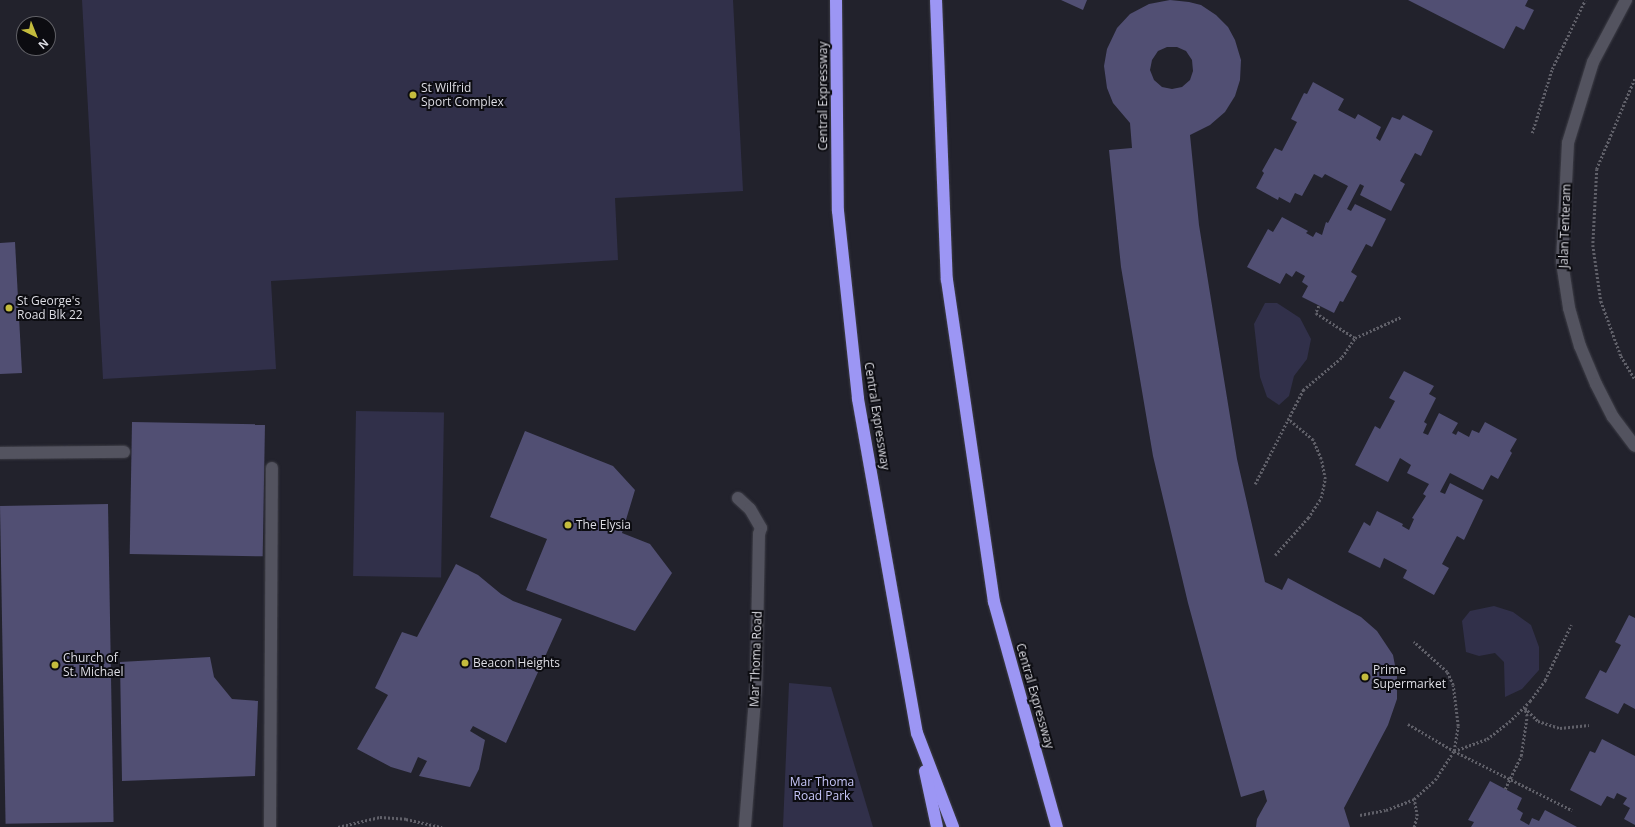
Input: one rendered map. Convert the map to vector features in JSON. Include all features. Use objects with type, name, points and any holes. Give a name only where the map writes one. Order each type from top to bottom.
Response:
[{"type":"highway","name":"Central Expressway","points":[[836,0],[838,210],[858,399],[917,732],[953,827]]},
{"type":"highway","name":"Central Expressway","points":[[936,0],[947,280],[993,594],[1057,827]]},
{"type":"highway","points":[[917,732],[937,827]]},
{"type":"street","name":"Jalan Tenteram","points":[[1626,0],[1593,62],[1568,143],[1562,262],[1569,308],[1580,346],[1596,384],[1613,418],[1635,446]]},
{"type":"street","points":[[0,453],[124,452]]},
{"type":"street","points":[[270,827],[272,468]]},
{"type":"street","name":"Mar Thoma Road","points":[[738,498],[750,509],[761,528],[759,534],[756,686],[745,827]]},
{"type":"path","points":[[1532,133],[1552,69],[1585,0]]},
{"type":"path","points":[[1635,80],[1597,168],[1594,245],[1601,301],[1621,356],[1635,379]]},
{"type":"path","points":[[1319,306],[1316,313],[1355,338]]},
{"type":"path","points":[[1255,484],[1303,390],[1342,357],[1355,338],[1401,318]]},
{"type":"path","points":[[1275,555],[1308,518],[1321,498],[1325,479],[1321,459],[1313,440],[1288,419]]},
{"type":"path","points":[[1454,751],[1487,739],[1509,722],[1524,707],[1545,680],[1571,625]]},
{"type":"path","points":[[1360,815],[1386,810],[1414,799],[1435,780],[1454,751],[1458,726],[1453,685],[1447,672],[1414,642]]},
{"type":"path","points":[[1524,707],[1538,721],[1560,728],[1589,725]]},
{"type":"path","points":[[1505,789],[1521,756],[1527,716],[1524,707]]},
{"type":"path","points":[[1408,724],[1454,751],[1572,810]]},
{"type":"path","points":[[1414,799],[1417,816],[1414,827]]},
{"type":"path","points":[[338,827],[380,817],[406,819],[442,827]]},
{"type":"green space","name":"St Wilfrid Sport Complex","points":[[82,0],[733,0],[743,191],[615,198],[618,260],[271,281],[276,369],[103,379]]},
{"type":"green space","points":[[1265,303],[1277,303],[1300,318],[1311,339],[1307,359],[1294,376],[1289,396],[1279,405],[1267,397],[1260,377],[1254,324]]},
{"type":"green space","points":[[356,411],[444,413],[441,578],[353,576]]},
{"type":"green space","points":[[1494,606],[1513,612],[1531,625],[1539,647],[1539,670],[1522,689],[1505,697],[1504,662],[1495,653],[1479,656],[1466,652],[1462,621],[1470,611]]},
{"type":"green space","name":"Mar Thoma Road Park","points":[[789,683],[831,687],[873,827],[783,827]]},
{"type":"building","points":[[1061,0],[1087,0],[1083,10]]},
{"type":"building","points":[[1170,0],[1201,5],[1216,15],[1228,27],[1235,40],[1241,60],[1240,80],[1235,96],[1225,112],[1210,125],[1190,135],[1199,225],[1237,459],[1265,582],[1282,590],[1288,578],[1361,617],[1377,631],[1393,655],[1397,676],[1397,699],[1388,725],[1344,808],[1350,827],[1256,827],[1257,819],[1267,801],[1264,790],[1241,797],[1188,603],[1153,456],[1121,267],[1109,150],[1132,148],[1130,123],[1113,103],[1107,88],[1104,66],[1107,49],[1117,28],[1130,14],[1149,4]],"holes":[[[1167,47],[1177,47],[1186,51],[1192,60],[1193,71],[1190,80],[1182,87],[1172,89],[1162,87],[1154,80],[1150,70],[1152,60],[1158,51]]]},
{"type":"building","points":[[1408,0],[1528,0],[1525,6],[1534,10],[1524,30],[1516,26],[1504,49]]},
{"type":"building","points":[[1313,82],[1344,99],[1338,110],[1355,119],[1358,114],[1381,127],[1376,138],[1380,141],[1392,117],[1400,120],[1403,115],[1433,131],[1421,156],[1415,153],[1400,181],[1405,184],[1391,211],[1360,195],[1364,186],[1360,184],[1347,209],[1351,211],[1355,204],[1386,219],[1372,247],[1366,244],[1351,272],[1357,276],[1343,302],[1340,301],[1334,313],[1302,297],[1308,286],[1302,282],[1305,276],[1296,271],[1292,277],[1286,273],[1280,284],[1247,267],[1268,229],[1273,232],[1282,217],[1308,231],[1306,233],[1313,237],[1316,232],[1322,235],[1326,222],[1328,223],[1348,186],[1325,174],[1322,178],[1314,174],[1302,196],[1295,193],[1290,203],[1279,197],[1278,200],[1256,188],[1264,173],[1262,171],[1275,148],[1282,151],[1297,122],[1291,119],[1304,93],[1307,94]]},
{"type":"building","name":"St George's Road Blk 22","points":[[15,242],[22,373],[0,374],[0,243]]},
{"type":"building","points":[[1404,371],[1434,386],[1429,394],[1436,398],[1424,422],[1427,424],[1423,433],[1428,435],[1439,413],[1458,423],[1452,433],[1456,435],[1458,431],[1469,437],[1472,430],[1479,433],[1485,422],[1517,439],[1510,451],[1512,453],[1498,479],[1491,475],[1483,490],[1450,473],[1440,492],[1445,494],[1450,483],[1483,500],[1464,540],[1457,536],[1442,564],[1449,568],[1434,595],[1403,578],[1407,570],[1384,558],[1380,568],[1348,552],[1364,522],[1370,526],[1377,511],[1403,524],[1402,526],[1409,530],[1414,519],[1412,518],[1426,496],[1423,494],[1429,484],[1407,473],[1411,465],[1400,458],[1388,482],[1355,465],[1375,426],[1380,429],[1395,401],[1389,398]]},
{"type":"building","points":[[132,422],[265,424],[263,556],[130,554]]},
{"type":"building","name":"The Elysia","points":[[525,431],[613,466],[635,490],[622,533],[650,544],[672,573],[635,631],[526,590],[547,539],[490,517]]},
{"type":"building","name":"Church of St. Michael","points":[[108,504],[114,822],[6,824],[0,506]]},
{"type":"building","name":"Beacon Heights","points":[[456,564],[478,575],[501,594],[513,601],[562,619],[506,743],[473,726],[470,731],[485,740],[479,769],[470,787],[419,776],[427,761],[418,757],[411,773],[391,767],[357,749],[388,695],[375,688],[402,632],[417,637]]},
{"type":"building","points":[[1629,615],[1635,618],[1635,709],[1624,703],[1618,714],[1585,698],[1600,670],[1606,673],[1621,645],[1615,642]]},
{"type":"building","points":[[210,657],[214,677],[232,699],[258,701],[255,776],[122,781],[120,662]]},
{"type":"building","points":[[1602,739],[1635,756],[1635,825],[1624,819],[1630,808],[1623,804],[1627,798],[1617,793],[1614,799],[1607,796],[1601,806],[1570,790],[1590,751],[1595,753]]},
{"type":"building","points":[[1490,781],[1522,798],[1517,809],[1523,813],[1520,820],[1529,825],[1532,818],[1539,821],[1545,810],[1577,827],[1471,827],[1474,822],[1468,820]]},
{"type":"place","name":"St Wilfrid Sport Complex","points":[[413,95]]},
{"type":"place","name":"St George's Road Blk 22","points":[[9,308]]},
{"type":"place","name":"The Elysia","points":[[568,525]]},
{"type":"place","name":"Beacon Heights","points":[[465,663]]},
{"type":"place","name":"Church of St. Michael","points":[[55,665]]},
{"type":"place","name":"Prime Supermarket","points":[[1365,677]]}]
